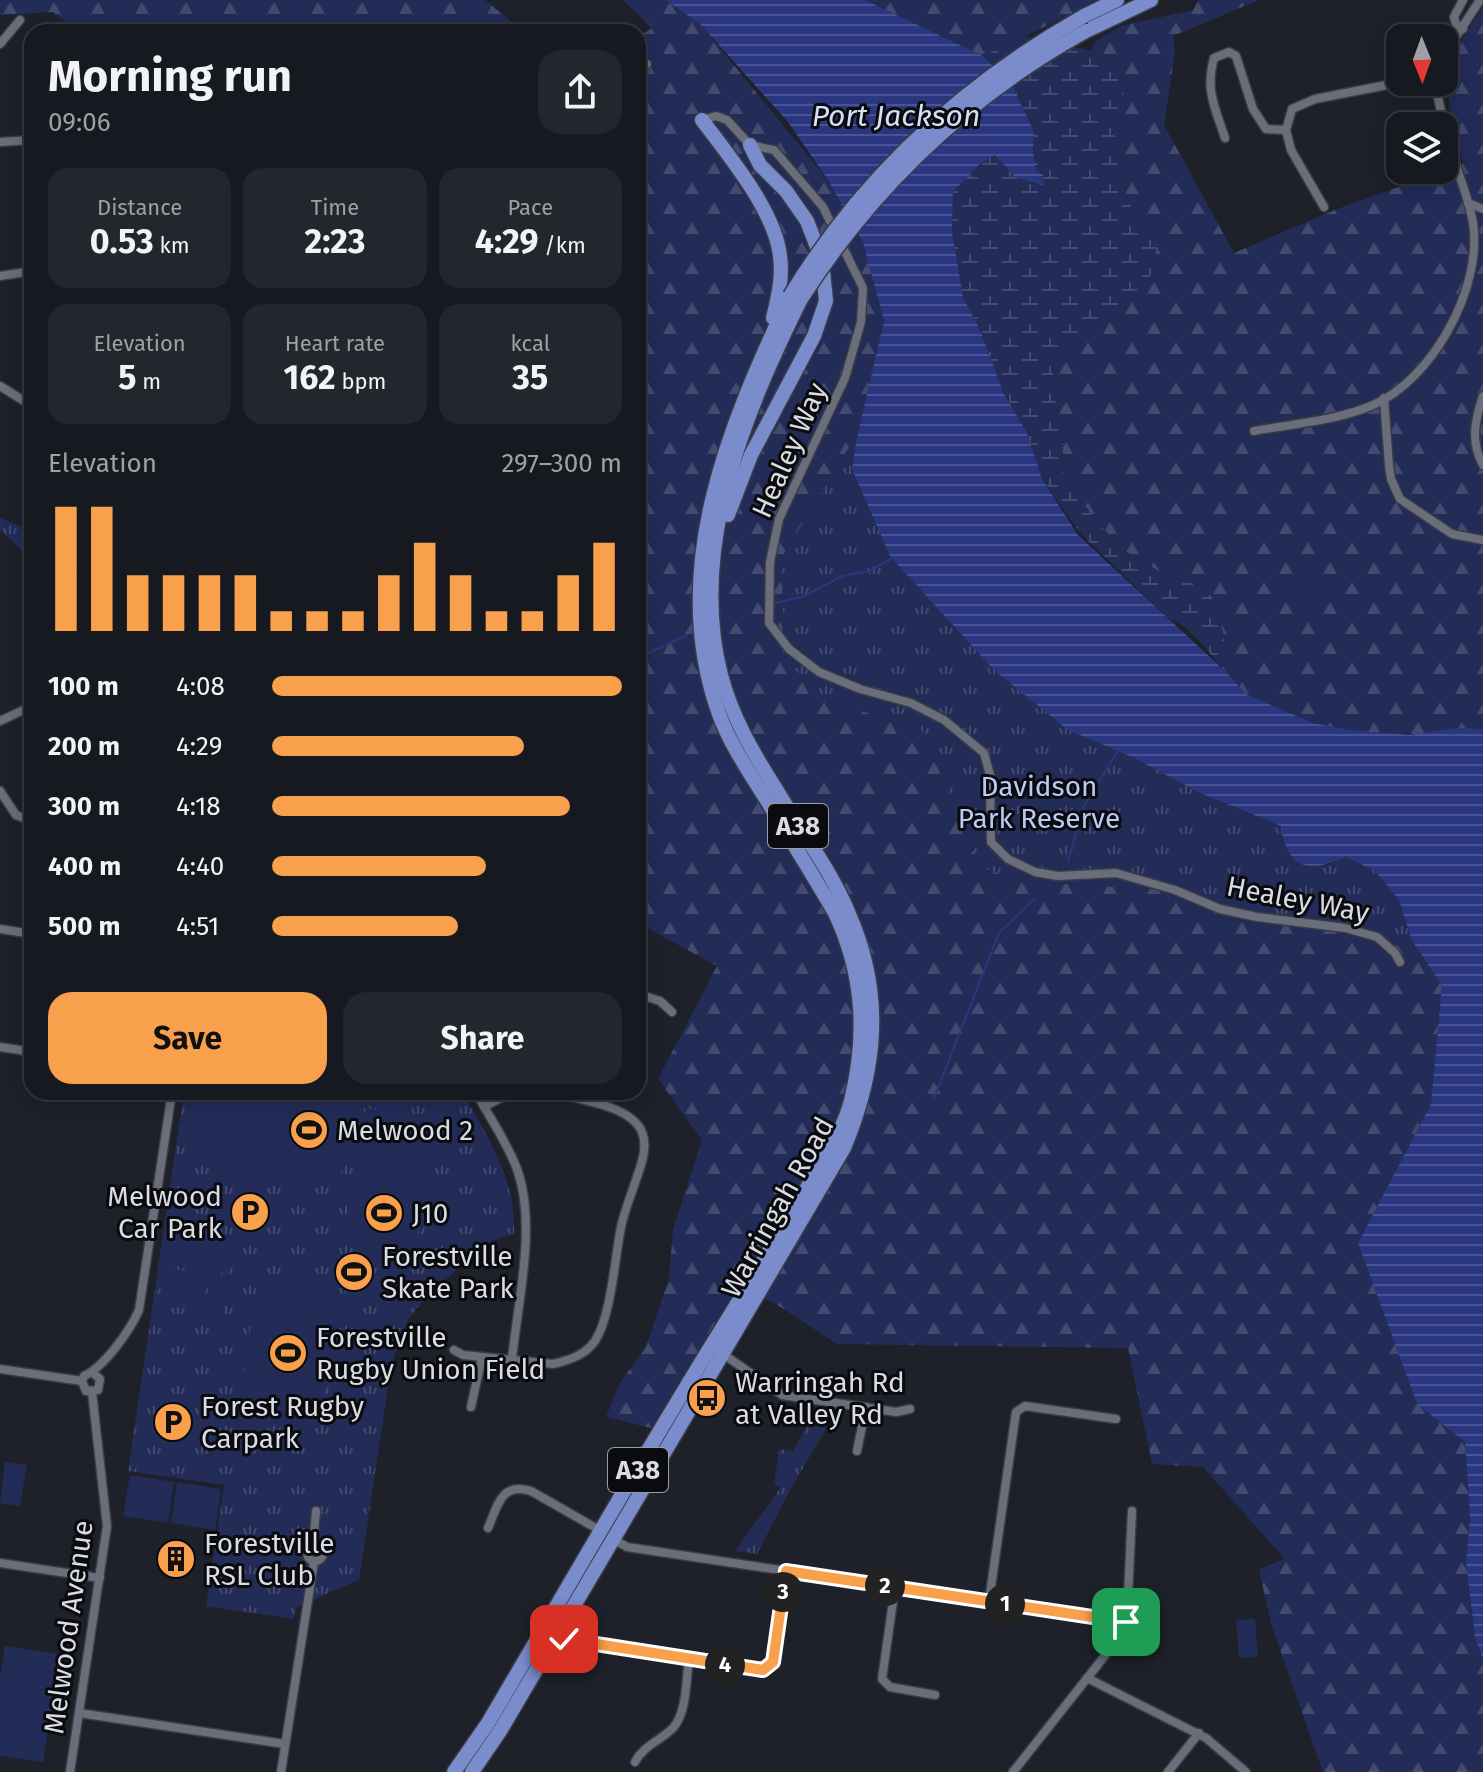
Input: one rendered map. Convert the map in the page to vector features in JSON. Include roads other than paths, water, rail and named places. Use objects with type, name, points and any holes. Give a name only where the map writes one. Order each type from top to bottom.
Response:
[{"type":"highway","name":"Warringah Road","points":[[454,1772],[607,1535],[717,1350],[844,1148],[864,1096],[873,1033],[869,975],[848,911],[746,741],[731,708],[713,636],[711,608],[715,553],[726,489],[746,425],[796,298],[822,244],[848,212],[926,129],[957,101],[1008,63],[1062,29],[1117,0]]},
{"type":"highway","name":"Warringah Road","points":[[717,1350],[841,1127],[850,1105],[859,1063],[862,1029],[855,965],[847,939],[807,865],[733,745],[720,715],[702,649],[698,607],[709,506],[741,405],[765,350],[796,298],[855,222],[926,145],[1037,60],[1086,31],[1151,0]]},
{"type":"highway","points":[[702,120],[762,207],[778,246],[779,294],[765,350]]},
{"type":"highway","points":[[715,553],[751,455],[814,336],[826,301],[822,260],[807,221],[786,191],[760,165],[750,145]]},
{"type":"highway","name":"Warringah Road","points":[[472,1772],[500,1731],[554,1638],[607,1535]]},
{"type":"street","points":[[1463,0],[1454,17],[1456,24],[1463,29]]},
{"type":"street","points":[[1458,36],[1480,0]]},
{"type":"street","points":[[0,44],[20,20]]},
{"type":"street","points":[[1225,138],[1209,95],[1209,85],[1214,58],[1229,52],[1236,56],[1253,109],[1266,129],[1286,130]]},
{"type":"street","points":[[1324,207],[1291,150],[1286,130],[1292,109],[1386,86]]},
{"type":"street","points":[[1254,431],[1307,424],[1373,405],[1406,384],[1443,339],[1462,306],[1471,269],[1474,225],[1446,136],[1438,96]]},
{"type":"street","name":"Healey Way","points":[[702,120],[716,116],[727,120],[750,145],[774,150],[823,207],[863,288],[861,322],[845,378],[779,519],[770,562],[769,623],[789,649],[819,672],[860,689],[911,703],[944,720],[984,753],[990,775],[991,842],[1008,859],[1035,872],[1058,876],[1116,873],[1175,890],[1220,909],[1345,928],[1377,937],[1395,953],[1400,962]]},
{"type":"street","points":[[0,142],[24,140]]},
{"type":"street","points":[[1468,203],[1483,209]]},
{"type":"street","points":[[0,276],[24,272]]},
{"type":"street","points":[[0,386],[24,401]]},
{"type":"street","points":[[1483,396],[1473,427],[1483,465]]},
{"type":"street","points":[[1384,398],[1391,479],[1400,499],[1452,534],[1483,540]]},
{"type":"street","points":[[0,721],[24,710]]},
{"type":"street","points":[[0,791],[16,815],[24,818]]},
{"type":"street","points":[[0,929],[24,933]]},
{"type":"street","points":[[646,997],[660,1001],[672,1012]]},
{"type":"street","points":[[0,1047],[24,1051]]},
{"type":"street","points":[[93,1373],[101,1381],[100,1387],[92,1392],[84,1389],[82,1381],[120,1342],[139,1310],[171,1100]]},
{"type":"street","points":[[480,1100],[516,1166],[526,1199],[526,1232],[512,1359]]},
{"type":"street","points":[[484,1107],[497,1100]]},
{"type":"street","points":[[454,1350],[463,1355],[553,1364],[583,1353],[595,1340],[604,1321],[622,1223],[644,1152],[643,1134],[633,1119],[620,1110],[581,1100]]},
{"type":"street","points":[[717,1350],[782,1395],[896,1412],[910,1409]]},
{"type":"street","points":[[471,1407],[482,1357]]},
{"type":"street","points":[[0,1369],[82,1381]]},
{"type":"street","name":"Melwood Avenue","points":[[70,1772],[107,1519],[92,1392]]},
{"type":"street","points":[[989,1601],[1016,1412],[1025,1406],[1116,1419]]},
{"type":"street","points":[[857,1451],[866,1407]]},
{"type":"street","points":[[488,1528],[501,1498],[508,1491],[520,1487],[627,1547],[1126,1622]]},
{"type":"street","points":[[281,1772],[314,1562],[307,1554],[313,1545],[316,1511]]},
{"type":"street","points":[[1013,1772],[1122,1634],[1126,1622],[1132,1511]]},
{"type":"street","points":[[0,1563],[100,1578]]},
{"type":"street","points":[[554,1638],[763,1670],[773,1662],[786,1571]]},
{"type":"street","points":[[895,1587],[882,1679],[890,1687],[935,1695]]},
{"type":"street","points":[[635,1762],[642,1750],[676,1724],[689,1659]]},
{"type":"street","points":[[1087,1678],[1199,1733],[1246,1772]]},
{"type":"street","points":[[79,1713],[285,1744]]},
{"type":"street","points":[[1168,1772],[1199,1733]]},
{"type":"water","name":"Port Jackson","points":[[666,0],[865,0],[983,56],[1012,85],[1034,132],[1036,170],[1044,176],[1041,179],[1044,182],[1043,185],[1015,177],[995,155],[980,164],[953,192],[952,232],[963,297],[980,330],[1004,394],[1027,433],[1042,479],[1078,535],[1247,695],[1313,723],[1348,730],[1409,735],[1456,728],[1483,729],[1483,1660],[1475,1637],[1466,1562],[1470,1517],[1465,1442],[1417,1404],[1358,1243],[1431,1104],[1442,985],[1412,941],[1399,900],[1375,871],[1346,857],[1321,865],[1302,864],[1288,852],[1281,826],[1200,793],[1132,757],[1068,730],[994,670],[890,556],[852,469],[884,321],[863,242],[828,180],[788,122],[701,25]]},
{"type":"waterway","points":[[775,603],[804,596],[842,576],[869,571],[893,558]]},
{"type":"waterway","points":[[646,654],[687,635]]},
{"type":"waterway","points":[[1068,861],[1084,806],[1118,751]]},
{"type":"waterway","points":[[934,1098],[999,933],[1035,898]]},
{"type":"place","name":"Melwood 2","points":[[309,1130]]},
{"type":"place","name":"Melwood Car Park","points":[[250,1212]]},
{"type":"place","name":"J10","points":[[384,1213]]},
{"type":"place","name":"Forestville Skate Park","points":[[354,1272]]},
{"type":"place","name":"Forestville Rugby Union Field","points":[[288,1353]]},
{"type":"place","name":"Warringah Rd at Valley Rd","points":[[707,1398]]},
{"type":"place","name":"Forest Rugby Carpark","points":[[173,1422]]},
{"type":"place","name":"Forestville RSL Club","points":[[176,1559]]},
{"type":"park label","name":"Davidson Park Reserve","points":[[1039,802]]}]
